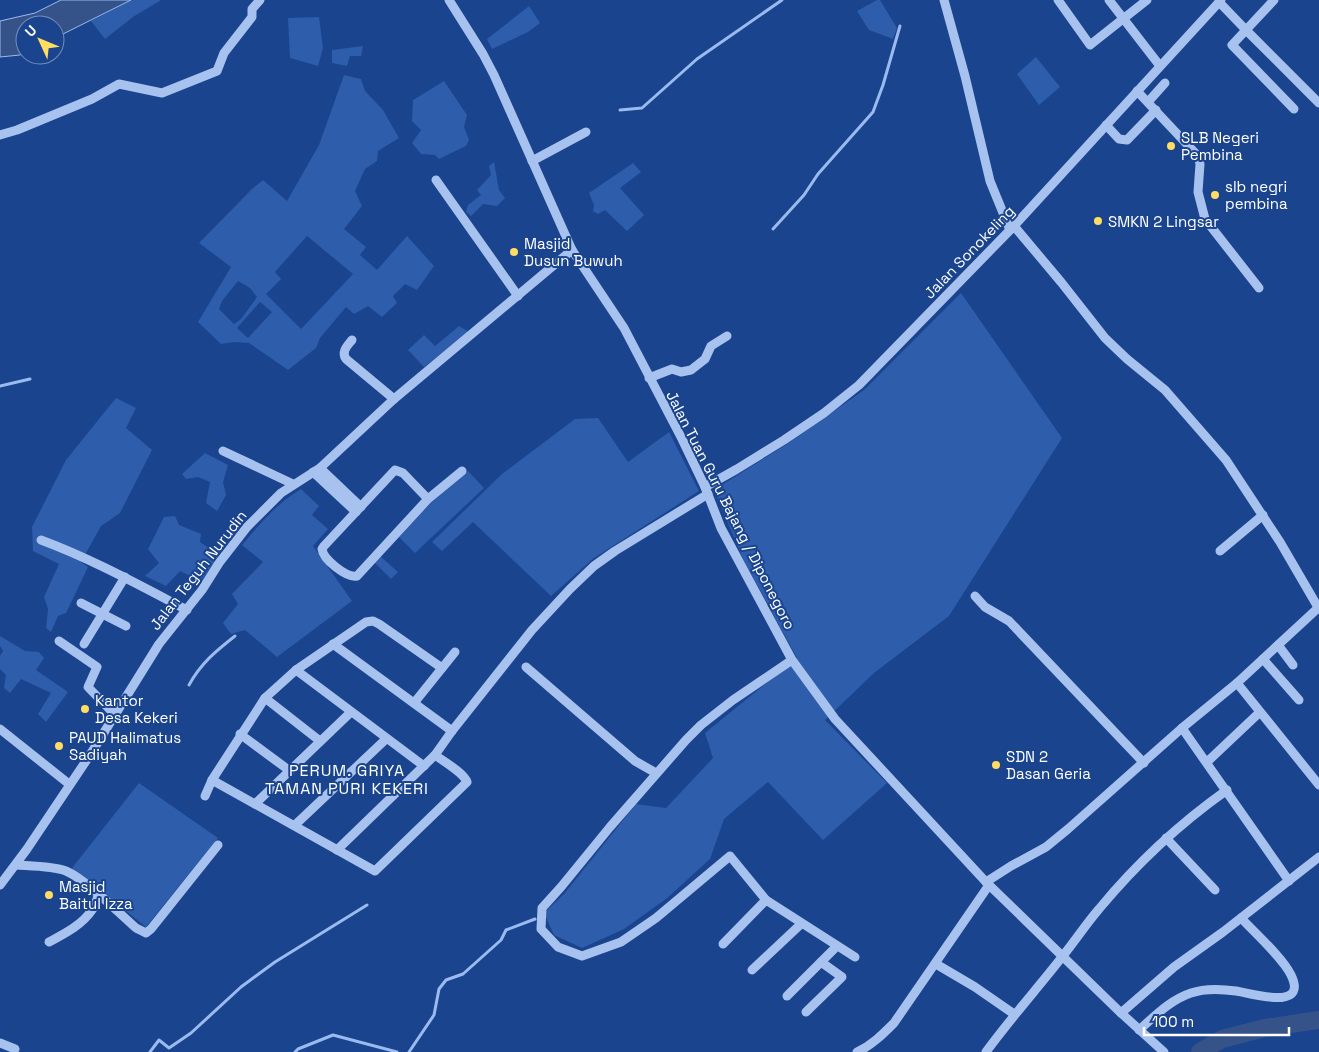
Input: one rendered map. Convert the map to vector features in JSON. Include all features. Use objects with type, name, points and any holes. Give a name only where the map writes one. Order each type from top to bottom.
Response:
[{"type":"street","points":[[0,135],[17,130],[92,99],[119,84],[162,93],[217,71],[224,53],[252,17],[252,9],[260,0]]},
{"type":"street","name":"Jalan Tuan Guru Bajang / Diponegoro","points":[[449,0],[486,60],[572,250],[624,328],[682,439],[706,490],[721,528],[792,660],[835,719],[988,884],[1161,1051]]},
{"type":"street","points":[[857,1052],[874,1042],[894,1023],[936,964],[988,884],[1011,866],[1046,847],[1182,728],[1237,683],[1319,608],[1263,515],[1226,460],[1172,397],[1105,338],[1061,282],[1012,228],[990,181],[959,52],[944,0]]},
{"type":"street","points":[[1058,0],[1090,45],[1147,0]]},
{"type":"street","points":[[1109,0],[1160,66]]},
{"type":"street","points":[[1274,0],[1232,45],[1294,109]]},
{"type":"street","points":[[1220,1],[1319,104]]},
{"type":"street","name":"Jalan Sonokeling","points":[[337,850],[435,755],[532,630],[570,588],[594,566],[615,551],[824,413],[859,385],[1012,228],[1220,1]]},
{"type":"street","points":[[1148,102],[1165,84]]},
{"type":"street","points":[[1137,91],[1198,156],[1200,164],[1198,192],[1205,219],[1259,288]]},
{"type":"street","points":[[1106,125],[1119,139],[1127,140],[1156,110]]},
{"type":"street","points":[[532,161],[586,132]]},
{"type":"street","points":[[436,180],[518,296]]},
{"type":"street","name":"Jalan Teguh Nurudin","points":[[0,885],[90,755],[159,644],[187,610],[219,563],[247,527],[269,504],[293,484],[316,470],[394,399],[572,250]]},
{"type":"street","points":[[649,378],[672,369],[681,372],[691,370],[705,359],[711,346],[727,336]]},
{"type":"street","points":[[352,340],[343,354],[346,359],[394,399]]},
{"type":"street","points":[[223,451],[293,484]]},
{"type":"street","points":[[316,470],[358,510]]},
{"type":"street","points":[[428,499],[403,473],[394,470],[322,549],[323,554],[343,572],[353,577],[357,576],[428,499],[462,471]]},
{"type":"street","points":[[1220,551],[1263,515]]},
{"type":"street","points":[[41,540],[73,552],[187,610]]},
{"type":"street","points":[[84,644],[124,577]]},
{"type":"street","points":[[975,596],[985,607],[1009,621],[1144,762]]},
{"type":"street","points":[[81,603],[126,626]]},
{"type":"street","points":[[204,796],[240,734],[265,698],[296,670],[366,622],[373,621],[379,624],[442,668]]},
{"type":"street","points":[[60,641],[97,667],[88,687],[114,715]]},
{"type":"street","points":[[334,644],[452,731]]},
{"type":"street","points":[[1278,645],[1293,665]]},
{"type":"street","points":[[414,703],[455,652]]},
{"type":"street","points":[[1263,659],[1299,700]]},
{"type":"street","points":[[792,660],[751,687],[701,725],[656,773],[562,887],[542,908],[540,929],[558,947],[582,956],[621,942],[656,918],[730,856],[766,900],[855,957]]},
{"type":"street","points":[[526,667],[634,761],[656,773]]},
{"type":"street","points":[[296,670],[424,766]]},
{"type":"street","points":[[1237,683],[1319,785]]},
{"type":"street","points":[[265,698],[320,741]]},
{"type":"street","points":[[254,804],[350,712]]},
{"type":"street","points":[[1207,762],[1260,712]]},
{"type":"street","points":[[1182,728],[1289,880]]},
{"type":"street","points":[[0,729],[69,784]]},
{"type":"street","points":[[240,734],[290,771]]},
{"type":"street","points":[[295,826],[386,739]]},
{"type":"street","points":[[212,780],[375,871],[467,782],[466,778],[435,755]]},
{"type":"street","points":[[986,1052],[1099,908],[1132,872],[1166,838],[1227,790]]},
{"type":"street","points":[[1166,838],[1215,890]]},
{"type":"street","points":[[16,864],[68,872],[136,928],[146,934],[152,929],[218,845]]},
{"type":"street","points":[[1121,1013],[1174,967],[1319,857]]},
{"type":"street","points":[[49,942],[68,932],[81,922],[93,910],[98,895]]},
{"type":"street","points":[[722,944],[766,900]]},
{"type":"street","points":[[1139,1030],[1167,1005],[1192,992],[1212,990],[1237,991],[1274,998],[1291,994],[1294,987],[1291,975],[1277,956],[1241,918]]},
{"type":"street","points":[[752,970],[801,924]]},
{"type":"street","points":[[787,996],[837,946]]},
{"type":"street","points":[[806,1012],[842,977],[821,962]]},
{"type":"street","points":[[936,964],[975,987],[1014,1014]]},
{"type":"street","points":[[0,1043],[16,1050]]},
{"type":"shaded area","points":[[61,0],[131,0],[65,33],[65,15],[26,15],[35,13]]},
{"type":"shaded area","points":[[131,0],[161,0],[133,17],[105,39],[91,21]]},
{"type":"shaded area","points":[[880,0],[897,28],[893,39],[869,30],[857,11]]},
{"type":"shaded area","points":[[529,6],[540,23],[528,32],[492,49],[487,39]]},
{"type":"shaded area","points":[[319,17],[323,48],[318,66],[290,58],[288,18]]},
{"type":"shaded area","points":[[15,18],[15,56],[0,57],[0,21]]},
{"type":"shaded area","points":[[363,46],[361,56],[350,56],[347,66],[332,63],[332,50]]},
{"type":"shaded area","points":[[1036,57],[1060,87],[1039,105],[1017,74]]},
{"type":"shaded area","points":[[344,75],[361,79],[365,91],[383,110],[399,138],[378,151],[377,161],[365,169],[355,191],[362,206],[344,229],[366,247],[360,255],[377,270],[407,236],[434,266],[417,290],[405,284],[393,296],[397,303],[382,317],[368,306],[354,314],[346,307],[320,338],[316,348],[288,370],[249,343],[234,342],[221,344],[198,322],[231,267],[199,243],[263,180],[287,201],[319,145]],"holes":[[[307,236],[353,274],[301,329],[266,294],[281,279],[275,272]],[[238,281],[250,288],[257,297],[241,319],[234,324],[219,309],[222,301]],[[260,302],[272,312],[248,338],[237,328]]]},
{"type":"shaded area","points":[[444,81],[467,115],[464,127],[469,140],[466,146],[439,159],[435,155],[421,154],[412,143],[421,130],[412,121],[413,100]]},
{"type":"shaded area","points":[[494,162],[499,190],[505,198],[497,206],[483,204],[471,216],[466,212],[468,205],[481,195],[477,190],[491,175],[489,166]]},
{"type":"shaded area","points":[[633,163],[641,172],[620,188],[644,215],[627,231],[605,210],[598,214],[593,211],[594,205],[589,193]]},
{"type":"shaded area","points":[[961,293],[1062,438],[949,616],[874,673],[825,720],[887,783],[823,840],[768,782],[724,819],[710,859],[666,899],[624,929],[582,948],[554,935],[544,913],[564,894],[636,804],[666,808],[713,758],[705,733],[797,658],[744,561],[714,490],[790,442],[864,390]]},
{"type":"shaded area","points":[[459,326],[469,332],[424,367],[408,350],[424,335],[435,346]]},
{"type":"shaded area","points":[[116,398],[136,408],[126,428],[152,450],[120,513],[101,526],[81,562],[88,567],[66,613],[58,616],[51,632],[46,628],[48,609],[44,597],[59,564],[33,551],[32,527],[66,460]]},
{"type":"shaded area","points":[[598,418],[628,462],[669,432],[699,491],[594,558],[551,596],[473,522],[442,551],[432,542],[502,474],[575,419]]},
{"type":"shaded area","points":[[205,453],[228,465],[223,482],[226,495],[217,511],[206,503],[210,482],[198,477],[186,479],[182,474]]},
{"type":"shaded area","points":[[468,471],[484,488],[415,553],[399,537],[431,503]]},
{"type":"shaded area","points":[[301,489],[319,506],[312,515],[328,529],[313,546],[352,601],[277,657],[245,630],[231,634],[223,623],[238,604],[232,594],[263,562],[242,545],[277,507]]},
{"type":"shaded area","points":[[175,516],[179,525],[201,534],[200,542],[219,555],[201,581],[180,571],[166,586],[145,576],[159,563],[148,549],[164,517]]},
{"type":"shaded area","points":[[380,556],[398,572],[391,579],[374,562]]},
{"type":"shaded area","points":[[0,636],[25,651],[39,652],[44,658],[36,670],[68,692],[46,722],[38,714],[51,693],[21,679],[10,693],[4,688],[6,675],[0,669],[0,656],[3,651],[0,646]]},
{"type":"shaded area","points":[[139,783],[218,838],[146,927],[72,868]]},
{"type":"waterway","points":[[620,110],[642,108],[697,59],[782,0]]},
{"type":"waterway","points":[[773,229],[804,195],[818,174],[873,112],[900,26]]},
{"type":"waterway","points":[[0,386],[30,379]]},
{"type":"waterway","points":[[189,685],[215,652],[235,636]]},
{"type":"waterway","points":[[150,1052],[159,1040],[169,1048],[191,1033],[241,987],[275,962],[367,905]]},
{"type":"waterway","points":[[409,1052],[434,1015],[439,989],[446,980],[463,974],[501,940],[506,930],[535,919]]},
{"type":"waterway","points":[[1200,1052],[1222,1039],[1265,1028],[1319,1020]]},
{"type":"waterway","points":[[295,1052],[298,1049],[333,1035],[397,1052]]},
{"type":"place","name":"SLB Negeri Pembina","points":[[1171,146]]},
{"type":"place","name":"slb negri pembina","points":[[1215,195]]},
{"type":"place","name":"SMKN 2 Lingsar","points":[[1098,221]]},
{"type":"place","name":"Masjid Dusun Buwuh","points":[[514,252]]},
{"type":"place","name":"Kantor Desa Kekeri","points":[[85,709]]},
{"type":"place","name":"PAUD Halimatus Sadiyah","points":[[59,746]]},
{"type":"place","name":"SDN 2 Dasan Geria","points":[[996,765]]},
{"type":"place","name":"Masjid Baitul Izza","points":[[49,895]]},
{"type":"district","name":"PERUM. GRIYA TAMAN PURI KEKERI","points":[[347,779]]}]
